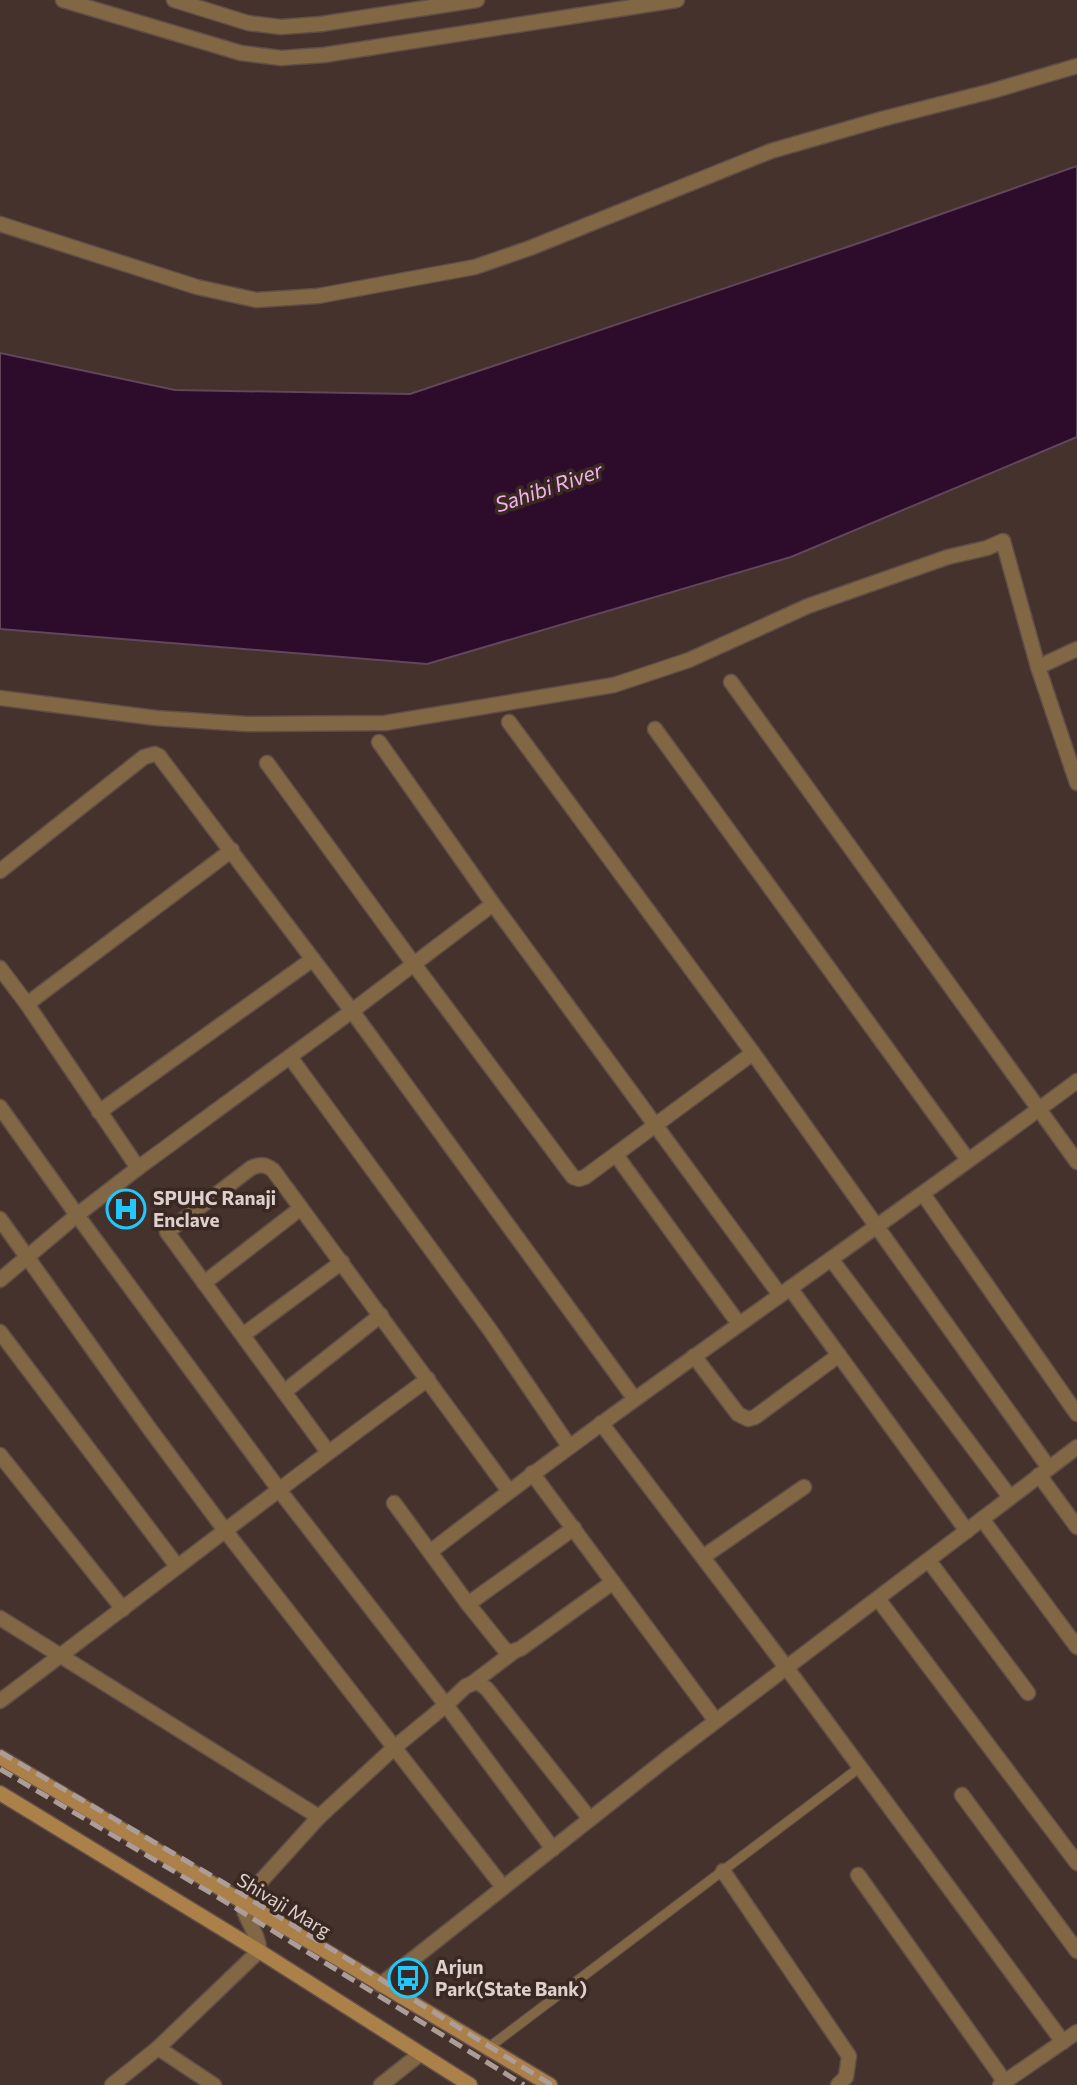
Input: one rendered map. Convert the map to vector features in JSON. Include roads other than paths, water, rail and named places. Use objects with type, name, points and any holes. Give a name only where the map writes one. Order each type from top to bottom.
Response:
[{"type":"main road","name":"Shivaji Marg","points":[[0,1757],[550,2085]]},
{"type":"main road","points":[[0,1793],[259,1951],[470,2085]]},
{"type":"street","points":[[174,0],[247,23],[281,27],[321,24],[477,0]]},
{"type":"street","points":[[70,1],[241,53],[281,58],[324,55],[677,0]]},
{"type":"street","points":[[0,224],[197,287],[256,300],[318,296],[475,267],[530,248],[771,150],[1077,66]]},
{"type":"street","points":[[0,698],[156,718],[247,724],[385,723],[614,685],[689,660],[808,606],[948,557],[987,548],[1003,541],[1038,667],[1073,754],[1077,783]]},
{"type":"street","points":[[1038,667],[1077,649]]},
{"type":"street","points":[[732,682],[1077,1162]]},
{"type":"street","points":[[509,722],[753,1054],[876,1227],[1044,1472],[1077,1527]]},
{"type":"street","points":[[655,729],[968,1160]]},
{"type":"street","points":[[379,742],[654,1126],[785,1292],[839,1355],[967,1531]]},
{"type":"street","points":[[0,871],[144,757],[155,754],[232,850],[352,1011],[634,1398]]},
{"type":"street","points":[[267,762],[573,1177],[585,1177],[616,1156],[753,1054]]},
{"type":"street","points":[[27,1004],[232,850]]},
{"type":"street","points":[[0,1280],[76,1215],[493,904]]},
{"type":"street","points":[[99,1112],[313,959]]},
{"type":"street","points":[[0,968],[138,1168]]},
{"type":"street","points":[[290,1057],[490,1330],[569,1446]]},
{"type":"street","points":[[430,1552],[634,1398],[923,1194],[1077,1081]]},
{"type":"street","points":[[0,1107],[76,1215],[279,1490],[446,1705],[552,1849]]},
{"type":"street","points":[[616,1156],[739,1324]]},
{"type":"street","points":[[328,1451],[167,1232],[258,1165],[266,1165],[273,1170],[509,1491]]},
{"type":"street","points":[[923,1194],[1077,1414]]},
{"type":"street","points":[[204,1283],[302,1208]]},
{"type":"street","points":[[0,1219],[224,1529],[503,1888]]},
{"type":"street","points":[[831,1259],[1010,1497]]},
{"type":"street","points":[[243,1335],[342,1262]]},
{"type":"street","points":[[285,1392],[381,1315]]},
{"type":"street","points":[[0,1332],[177,1566]]},
{"type":"street","points":[[694,1356],[738,1414],[748,1419],[755,1417],[839,1355]]},
{"type":"street","points":[[0,1701],[224,1529],[428,1379]]},
{"type":"street","points":[[601,1423],[786,1667],[1063,2042]]},
{"type":"street","points":[[380,1984],[786,1667],[1077,1447]]},
{"type":"street","points":[[0,1455],[123,1609]]},
{"type":"street","points":[[532,1473],[716,1721]]},
{"type":"street","points":[[703,1557],[804,1487]]},
{"type":"street","points":[[394,1503],[499,1645],[505,1650],[516,1650]]},
{"type":"street","points":[[982,1519],[1077,1647]]},
{"type":"street","points":[[468,1604],[573,1528]]},
{"type":"street","points":[[929,1561],[1027,1693]]},
{"type":"street","points":[[112,2085],[158,2048],[259,1951],[242,1902],[318,1817],[395,1747],[470,1685],[613,1582]]},
{"type":"street","points":[[878,1599],[1077,1863]]},
{"type":"street","points":[[0,1618],[318,1817]]},
{"type":"street","points":[[470,1685],[479,1683],[487,1689],[590,1819]]},
{"type":"street","points":[[962,1795],[1077,1951]]},
{"type":"street","points":[[723,1871],[849,2056],[846,2077],[838,2085]]},
{"type":"street","points":[[858,1875],[1003,2083],[1077,2032]]},
{"type":"street","points":[[158,2048],[214,2085]]},
{"type":"street","points":[[381,2085],[420,2054]]},
{"type":"lane","points":[[488,2048],[859,1768]]},
{"type":"water","name":"Sahibi River","points":[[1077,166],[1077,437],[791,557],[427,664],[0,629],[0,353],[175,390],[410,394],[862,242]]},
{"type":"railway","points":[[0,1752],[224,1883],[552,2085]]},
{"type":"railway","points":[[0,1769],[216,1896],[524,2085]]},
{"type":"place","name":"SPUHC Ranaji Enclave","points":[[126,1209]]},
{"type":"place","name":"Arjun Park(State Bank)","points":[[408,1978]]}]
